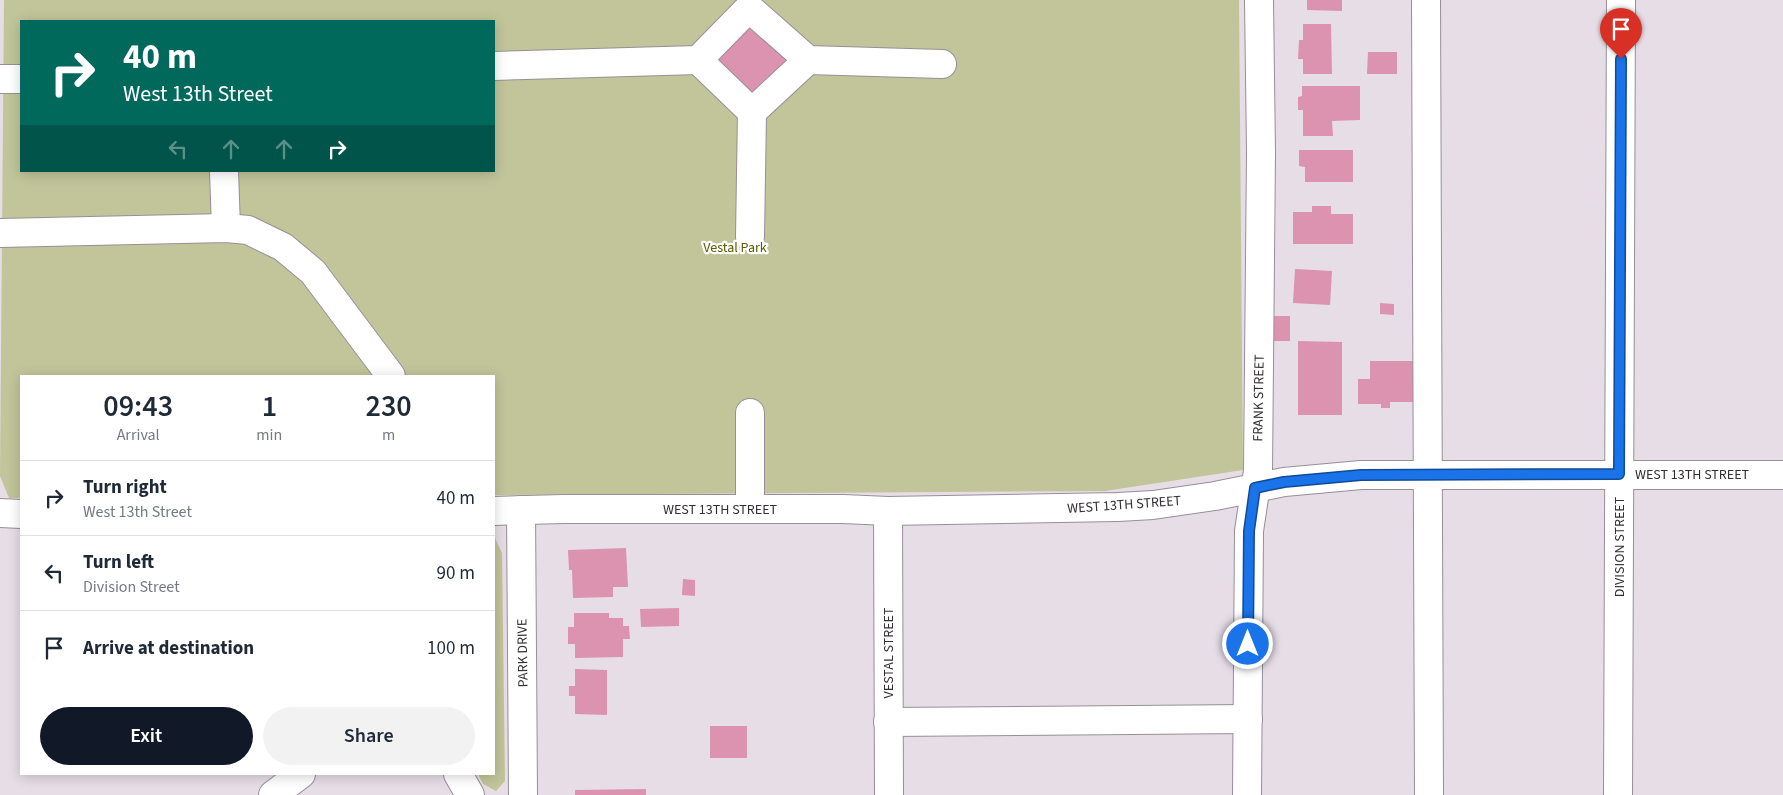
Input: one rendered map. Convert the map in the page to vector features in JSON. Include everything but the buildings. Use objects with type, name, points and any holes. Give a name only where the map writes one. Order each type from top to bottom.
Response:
[{"type":"street","name":"FRANK STREET","points":[[1247,795],[1249,531],[1258,471],[1261,162],[1259,0]]},
{"type":"street","points":[[1426,0],[1429,795]]},
{"type":"street","name":"DIVISION STREET","points":[[1618,795],[1621,0]]},
{"type":"street","points":[[495,66],[698,60],[749,8],[808,60],[942,64]]},
{"type":"street","points":[[698,60],[752,112]]},
{"type":"street","points":[[750,237],[752,112],[808,60]]},
{"type":"street","points":[[0,79],[20,79]]},
{"type":"street","points":[[224,172],[226,228]]},
{"type":"street","points":[[0,233],[226,228],[248,230],[283,247],[313,272],[390,375]]},
{"type":"street","points":[[750,413],[750,509]]},
{"type":"street","name":"WEST 13TH STREET","points":[[495,511],[750,509],[888,511],[1118,507],[1153,505],[1284,482],[1361,475],[1783,475]]},
{"type":"street","name":"PARK DRIVE","points":[[521,510],[524,795]]},
{"type":"street","name":"VESTAL STREET","points":[[888,511],[889,795]]},
{"type":"street","points":[[0,513],[20,514]]},
{"type":"street","points":[[888,722],[1248,719]]},
{"type":"street","points":[[274,795],[299,775]]},
{"type":"street","points":[[459,775],[470,795]]},
{"type":"green space","name":"Vestal Park","points":[[4,0],[1239,0],[1243,470],[1105,491],[495,495],[495,375],[20,375],[20,498],[9,498],[0,476]]},
{"type":"green space","points":[[495,538],[502,553],[505,781],[496,791],[483,784],[478,775],[495,775]]},
{"type":"route","points":[[1248,644],[1249,531],[1255,488],[1284,482],[1361,475],[1619,474],[1621,59]]}]
